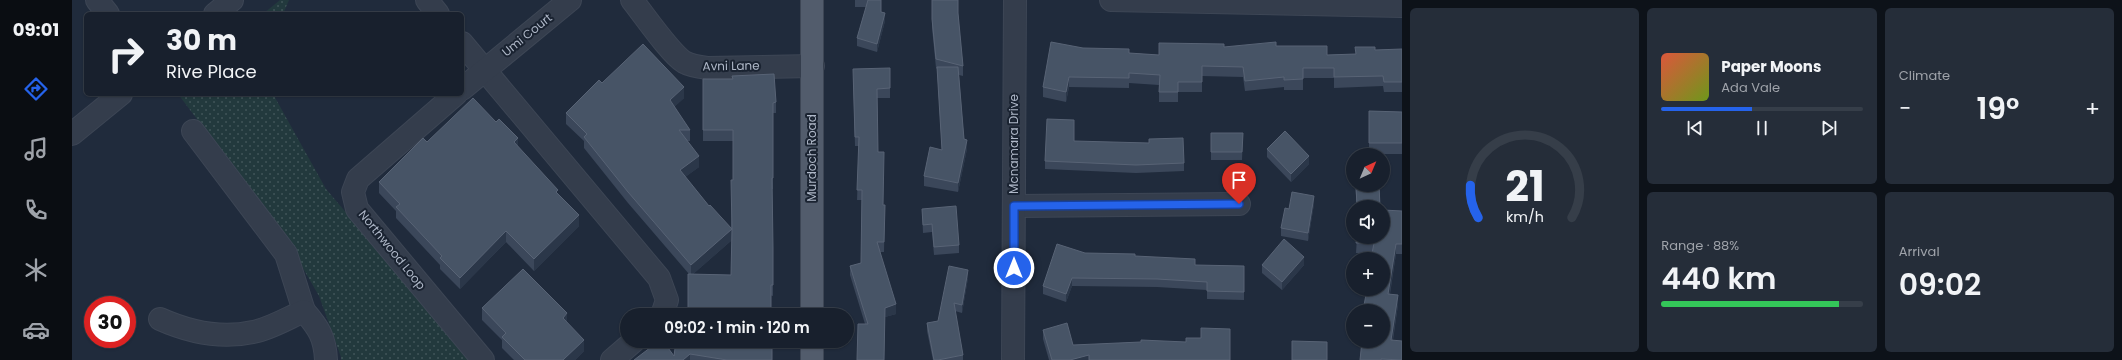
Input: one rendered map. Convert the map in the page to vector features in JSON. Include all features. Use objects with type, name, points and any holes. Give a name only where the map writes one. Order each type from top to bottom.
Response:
[{"type":"main road","name":"Murdoch Road","points":[[812,0],[812,308]]},
{"type":"main road","points":[[812,348],[812,360]]},
{"type":"street","points":[[97,0],[106,12]]},
{"type":"street","points":[[217,12],[232,0]]},
{"type":"street","points":[[427,0],[436,12]]},
{"type":"street","name":"Umi Court","points":[[484,70],[570,0]]},
{"type":"street","name":"Avni Lane","points":[[632,0],[673,51],[684,62],[708,68],[813,66]]},
{"type":"street","name":"Mcnamara Drive","points":[[1013,360],[1015,0]]},
{"type":"street","points":[[1111,0],[1402,6]]},
{"type":"street","points":[[464,45],[659,278],[667,300],[664,308]]},
{"type":"street","points":[[464,87],[484,70]]},
{"type":"street","points":[[72,134],[118,96]]},
{"type":"street","name":"Northwood Loop","points":[[454,96],[358,179],[353,192],[357,209],[483,360]]},
{"type":"street","points":[[193,131],[286,254],[304,311],[317,326],[325,344],[326,360]]},
{"type":"street","points":[[1014,206],[1239,204]]},
{"type":"street","points":[[160,319],[180,328],[218,336],[254,332],[304,311]]},
{"type":"street","points":[[612,360],[626,348]]},
{"type":"green space","points":[[280,0],[289,0],[284,12],[265,12]]},
{"type":"green space","points":[[180,96],[274,96],[326,189],[472,360],[341,360],[319,296],[293,251],[268,213]]},
{"type":"building","points":[[868,0],[881,0],[881,12],[885,13],[877,44],[857,38]]},
{"type":"building","points":[[932,0],[958,0],[963,66],[936,59],[932,19]]},
{"type":"building","points":[[1051,42],[1083,48],[1129,49],[1129,53],[1159,55],[1159,43],[1224,44],[1224,47],[1276,42],[1276,46],[1327,46],[1327,55],[1356,54],[1355,47],[1375,47],[1375,50],[1402,49],[1402,82],[1384,82],[1383,76],[1334,77],[1334,68],[1303,68],[1303,79],[1284,80],[1284,77],[1245,81],[1243,67],[1202,66],[1202,82],[1178,82],[1178,92],[1159,92],[1160,75],[1129,73],[1129,78],[1069,77],[1066,92],[1043,87]]},
{"type":"building","points":[[643,44],[684,87],[670,100],[690,130],[679,130],[699,156],[680,170],[709,206],[710,205],[732,229],[691,265],[628,192],[584,137],[587,134],[566,113],[599,80],[602,83]]},
{"type":"building","points":[[937,67],[958,67],[964,139],[967,140],[958,183],[924,176],[930,147],[942,150]]},
{"type":"building","points":[[890,68],[890,88],[877,89],[878,152],[884,152],[883,205],[885,205],[884,242],[877,242],[896,304],[885,308],[884,360],[857,360],[858,324],[868,324],[850,266],[861,263],[862,190],[857,190],[859,137],[855,137],[853,69]]},
{"type":"building","points":[[774,74],[776,102],[773,103],[773,285],[771,285],[771,308],[688,308],[688,274],[731,275],[731,180],[733,180],[733,130],[703,130],[703,79],[733,79],[732,76]]},
{"type":"building","points":[[473,98],[496,122],[499,119],[518,138],[514,142],[558,190],[556,192],[579,215],[534,259],[506,231],[460,278],[440,258],[442,256],[396,207],[400,204],[379,182],[423,138],[427,142]]},
{"type":"building","points":[[1369,111],[1402,112],[1402,143],[1369,143]]},
{"type":"building","points":[[1047,119],[1074,120],[1074,141],[1149,143],[1149,139],[1183,138],[1184,163],[1136,165],[1045,161]]},
{"type":"building","points":[[1285,131],[1309,156],[1291,174],[1267,149]]},
{"type":"building","points":[[1211,133],[1243,133],[1242,152],[1211,152]]},
{"type":"building","points":[[1292,192],[1314,196],[1308,233],[1281,228],[1285,208],[1289,209]]},
{"type":"building","points":[[1356,192],[1379,192],[1380,200],[1357,200]]},
{"type":"building","points":[[956,206],[959,245],[934,247],[932,224],[923,225],[922,209]]},
{"type":"building","points":[[1390,210],[1402,211],[1402,244],[1396,244],[1390,282],[1390,252],[1372,252],[1374,244],[1390,244]]},
{"type":"building","points":[[1284,239],[1304,257],[1282,282],[1262,265]]},
{"type":"building","points":[[1057,244],[1085,253],[1135,254],[1135,256],[1195,259],[1195,265],[1244,266],[1244,292],[1207,291],[1207,282],[1157,279],[1072,278],[1066,294],[1043,286]]},
{"type":"building","points":[[949,266],[968,270],[962,305],[954,303],[963,355],[934,360],[927,323],[938,321]]},
{"type":"building","points":[[523,269],[567,313],[563,318],[584,340],[563,360],[525,360],[502,337],[506,333],[482,308]]},
{"type":"building","points":[[1398,295],[1391,340],[1402,341],[1402,360],[1360,360],[1361,348],[1390,348],[1390,304],[1364,304],[1366,296]]},
{"type":"building","points":[[1067,323],[1073,345],[1141,342],[1141,340],[1186,342],[1186,338],[1201,338],[1201,328],[1230,329],[1230,360],[1089,360],[1089,355],[1070,360],[1052,360],[1043,330]]},
{"type":"building","points":[[1292,341],[1327,342],[1327,360],[1292,360]]},
{"type":"building","points":[[650,348],[668,348],[674,356],[675,348],[772,348],[772,360],[727,360],[690,354],[683,360],[634,360]]},
{"type":"route","points":[[1014,268],[1014,206],[1239,204]]}]
